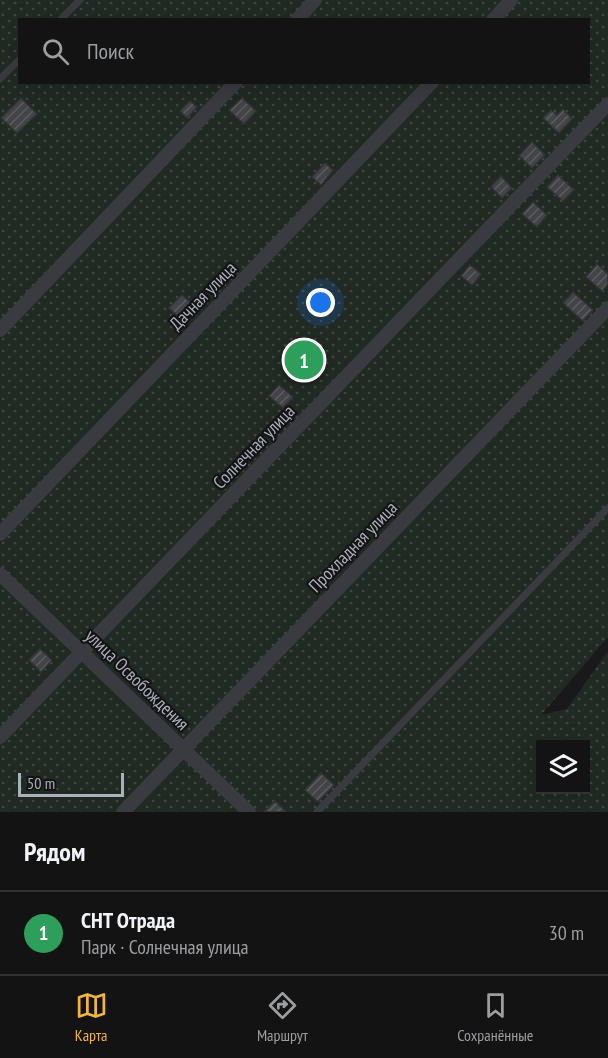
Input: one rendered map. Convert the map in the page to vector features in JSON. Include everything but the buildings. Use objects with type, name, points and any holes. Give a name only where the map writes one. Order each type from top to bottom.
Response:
[{"type":"street","points":[[299,18],[315,0]]},
{"type":"street","points":[[495,18],[511,0]]},
{"type":"street","points":[[0,330],[234,84]]},
{"type":"street","name":"Дачная улица","points":[[0,534],[430,84]]},
{"type":"street","name":"Солнечная улица","points":[[0,737],[608,104]]},
{"type":"street","name":"Прохладная улица","points":[[123,812],[608,308]]},
{"type":"street","name":"улица Освобождения","points":[[0,574],[249,812]]},
{"type":"lane","points":[[62,18],[80,0]]},
{"type":"lane","points":[[0,79],[18,61]]},
{"type":"lane","points":[[317,812],[608,508]]},
{"type":"shaded area","points":[[0,0],[608,0],[608,637],[541,715],[567,709],[608,651],[608,812],[0,812]]},
{"type":"place","name":"СНТ Отрада","points":[[304,360]]}]
